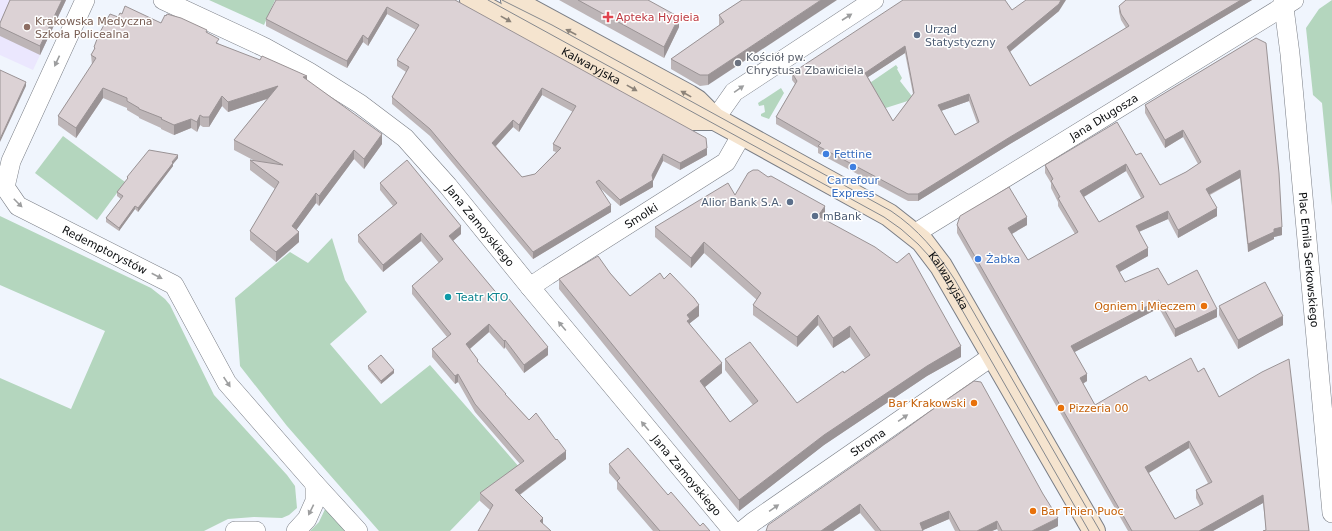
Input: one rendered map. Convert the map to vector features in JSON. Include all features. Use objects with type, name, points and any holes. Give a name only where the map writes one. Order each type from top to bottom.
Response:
[{"type":"street","name":"Redemptorystów","points":[[85,0],[11,161],[5,187],[18,206],[174,284],[227,383],[358,531]]},
{"type":"street","name":"Jana Zamoyskiego","points":[[163,0],[264,47],[309,72],[360,104],[405,138],[448,186],[733,531]]},
{"type":"street","name":"Kalwaryjska","points":[[472,0],[688,119],[715,119]]},
{"type":"street","name":"Kalwaryjska","points":[[512,0],[689,96],[697,101],[715,119],[889,215],[922,241],[941,266],[994,355],[1094,531]]},
{"type":"street","points":[[715,119],[734,92],[874,0]]},
{"type":"street","name":"Jana Długosza","points":[[914,234],[1287,2]]},
{"type":"street","name":"Plac Emila Serkowskiego","points":[[1287,2],[1291,62],[1332,513]]},
{"type":"street","name":"Smolki","points":[[530,287],[726,162],[742,134]]},
{"type":"street","name":"Stroma","points":[[742,531],[994,355]]},
{"type":"street","points":[[296,531],[307,519],[316,501],[315,484]]},
{"type":"street","points":[[235,531],[256,531]]},
{"type":"shaded area","name":"Krakowska Medyczna Szkoła Policealna","points":[[0,0],[66,0],[33,70],[0,55]]},
{"type":"green space","points":[[209,0],[275,0],[264,25]]},
{"type":"green space","points":[[1332,0],[1332,206],[1322,103],[1313,95],[1306,28],[1319,9]]},
{"type":"green space","points":[[896,65],[902,78],[900,81],[914,99],[873,112],[861,89]]},
{"type":"green space","points":[[781,88],[784,93],[769,119],[761,116],[761,114],[765,112],[764,105],[759,106],[758,103]]},
{"type":"green space","points":[[63,136],[125,182],[97,220],[35,173]]},
{"type":"green space","points":[[0,216],[151,288],[165,299],[170,305],[214,395],[287,475],[295,486],[297,508],[289,515],[282,518],[254,517],[228,519],[204,531],[0,531],[0,378],[71,409],[105,331],[0,285]]},
{"type":"green space","points":[[332,238],[345,280],[367,312],[330,344],[381,404],[430,365],[520,468],[478,502],[450,531],[379,531],[287,426],[240,366],[235,298],[290,252],[308,263]]},
{"type":"green space","points":[[327,505],[349,531],[310,531],[319,522]]},
{"type":"building","points":[[10,0],[62,0],[40,46],[0,27],[0,23]]},
{"type":"building","points":[[276,0],[455,0],[706,138],[707,148],[680,163],[663,154],[652,175],[653,180],[620,200],[599,180],[596,182],[611,205],[533,252],[430,129],[392,97],[409,67],[397,60],[419,25],[387,7],[368,39],[363,35],[347,61],[266,19]],"holes":[[[542,88],[576,106],[553,144],[561,148],[535,174],[522,177],[492,143],[513,120],[519,125]]]},
{"type":"building","points":[[578,0],[648,0],[679,17],[664,47]]},
{"type":"building","points":[[742,0],[821,0],[708,75],[700,75],[671,59],[724,22],[719,15]]},
{"type":"building","points":[[903,0],[1005,0],[1012,10],[1026,0],[1061,0],[1059,4],[1007,47],[1030,86],[1129,26],[1121,14],[1119,6],[1126,0],[1241,0],[1010,137],[918,194],[908,194],[818,146],[821,143],[776,117],[797,81],[792,73]],"holes":[[[905,46],[914,93],[893,121],[865,73]],[[969,94],[979,122],[955,135],[938,105]]]},
{"type":"building","points":[[125,6],[161,23],[167,14],[181,18],[207,30],[206,32],[219,39],[216,43],[260,60],[262,56],[307,76],[303,77],[382,134],[364,159],[354,150],[319,196],[316,193],[292,226],[299,232],[276,252],[250,231],[279,182],[250,160],[283,165],[234,140],[278,86],[228,102],[222,96],[209,117],[203,117],[200,115],[197,122],[191,119],[174,125],[161,119],[162,118],[139,109],[127,101],[127,98],[103,88],[76,128],[58,116],[96,58],[91,55],[95,48],[94,47],[99,34],[110,14],[118,17],[120,13],[122,14]]},
{"type":"building","points":[[1256,38],[1266,43],[1279,173],[1282,227],[1274,229],[1274,232],[1248,244],[1240,170],[1206,189],[1217,208],[1178,230],[1168,211],[1136,226],[1148,248],[1116,266],[1125,282],[1158,268],[1168,285],[1197,270],[1217,309],[1175,329],[1159,300],[1071,346],[1087,374],[1080,378],[1095,405],[1146,376],[1149,381],[1191,358],[1198,372],[1204,368],[1219,397],[1262,372],[1289,359],[1309,531],[1263,531],[1266,530],[1263,495],[1199,531],[1132,531],[957,225],[960,216],[1009,187],[1027,217],[1008,228],[1028,260],[1078,232],[1058,198],[1060,197],[1051,181],[1053,179],[1045,165],[1117,122],[1136,155],[1141,153],[1160,185],[1186,172],[1201,162],[1183,130],[1165,140],[1145,105]],"holes":[[[1126,164],[1144,197],[1099,222],[1080,191]],[[1189,441],[1212,482],[1196,490],[1203,504],[1175,519],[1145,467]]]},
{"type":"building","points":[[0,70],[26,82],[0,139]]},
{"type":"building","points":[[149,150],[178,155],[138,208],[135,206],[119,228],[106,218],[123,196],[117,192]]},
{"type":"building","points":[[407,160],[461,226],[449,236],[499,296],[504,293],[548,347],[524,365],[505,340],[504,341],[489,324],[466,344],[478,360],[477,361],[529,420],[536,413],[566,451],[515,490],[543,518],[540,521],[551,531],[478,531],[493,505],[480,493],[524,461],[475,404],[458,374],[455,376],[432,349],[451,334],[412,286],[443,259],[421,233],[383,265],[358,235],[397,203],[380,183]]},
{"type":"building","points":[[753,170],[758,170],[768,177],[771,176],[825,206],[818,216],[875,247],[897,263],[909,253],[961,346],[927,366],[824,435],[739,500],[559,279],[598,256],[610,273],[630,296],[660,273],[664,279],[670,273],[699,305],[687,315],[690,319],[687,321],[722,363],[700,381],[730,422],[758,401],[725,359],[750,342],[797,403],[843,371],[844,373],[870,355],[850,326],[833,338],[818,315],[797,337],[753,305],[761,293],[704,242],[691,258],[655,227],[728,183],[735,195],[748,173]]},
{"type":"building","points":[[1265,282],[1283,316],[1238,340],[1219,306]]},
{"type":"building","points":[[381,355],[394,370],[381,381],[368,366]]},
{"type":"building","points":[[974,381],[981,382],[1043,494],[1058,518],[1032,531],[1002,531],[997,521],[977,531],[960,531],[949,511],[920,523],[923,531],[881,531],[860,504],[821,531],[766,531],[768,525]]},
{"type":"building","points":[[628,448],[668,495],[671,492],[700,526],[703,523],[710,531],[660,531],[617,481],[620,478],[609,464]]},
{"type":"tram line","points":[[488,0],[884,217],[918,244],[929,256],[946,282],[1089,531]]},
{"type":"tram line","points":[[502,0],[552,25],[891,211],[910,225],[934,251],[955,280],[1100,531]]},
{"type":"place","name":"Apteka Hygieia","points":[[608,17]]},
{"type":"place","name":"Krakowska Medyczna Szkoła Policealna","points":[[27,27]]},
{"type":"place","name":"Urząd Statystyczny","points":[[917,35]]},
{"type":"place","name":"Kościół pw. Chrystusa Zbawiciela","points":[[738,63]]},
{"type":"place","name":"Fettine","points":[[826,154]]},
{"type":"place","name":"Carrefour Express","points":[[853,167]]},
{"type":"place","name":"Alior Bank S.A.","points":[[790,202]]},
{"type":"place","name":"mBank","points":[[815,216]]},
{"type":"place","name":"Żabka","points":[[978,259]]},
{"type":"place","name":"Teatr KTO","points":[[448,297]]},
{"type":"place","name":"Ogniem i Mieczem","points":[[1204,306]]},
{"type":"place","name":"Bar Krakowski","points":[[974,403]]},
{"type":"place","name":"Pizzeria 00","points":[[1061,408]]},
{"type":"place","name":"Bar Thien Puoc","points":[[1033,511]]}]
